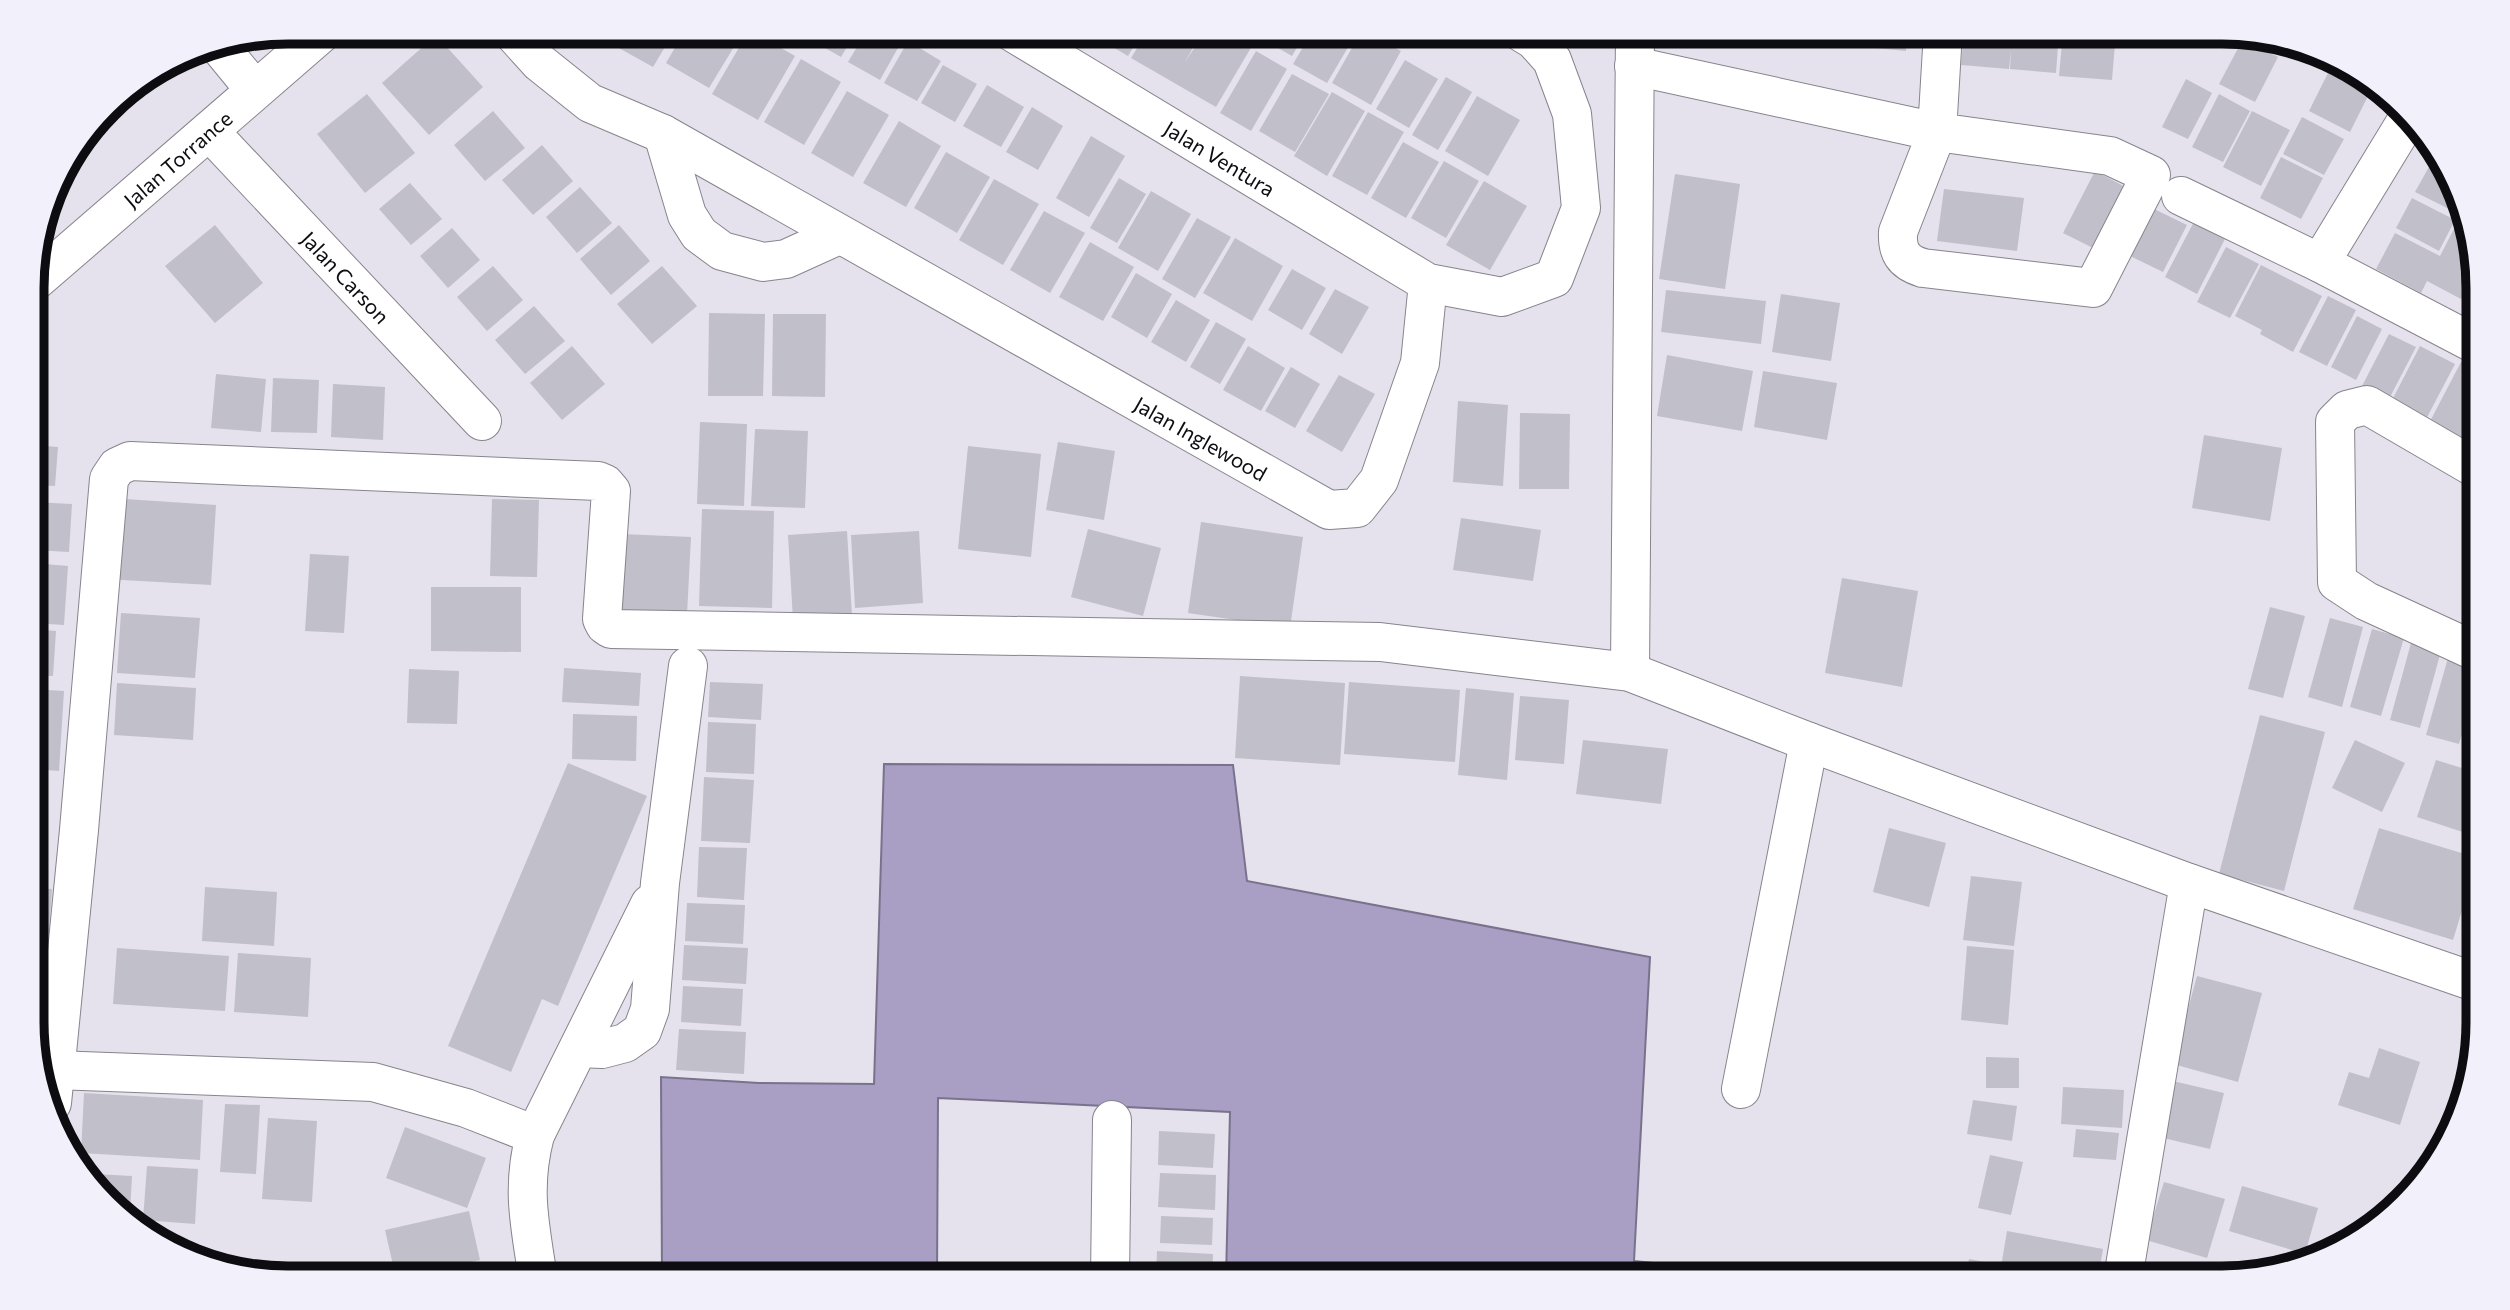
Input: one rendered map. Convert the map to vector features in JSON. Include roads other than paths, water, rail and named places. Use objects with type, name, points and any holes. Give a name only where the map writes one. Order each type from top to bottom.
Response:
[{"type":"street","name":"Jalan Torrance","points":[[44,274],[309,44]]},
{"type":"street","name":"Jalan Inglewood","points":[[523,44],[540,63],[590,103],[663,134],[1329,510],[1357,508],[1380,480],[1419,363],[1428,283]]},
{"type":"street","name":"Jalan Ventura","points":[[1032,44],[1428,283]]},
{"type":"street","points":[[1428,283],[1502,296],[1554,278],[1581,208],[1572,114],[1552,60],[1538,44]]},
{"type":"street","points":[[1630,671],[1635,49],[1937,132],[2110,156],[2151,176],[2093,288],[1923,268],[1902,257],[1897,245],[1898,232],[1937,132],[1942,44]]},
{"type":"street","points":[[223,53],[255,90]]},
{"type":"street","points":[[2320,263],[2404,125]]},
{"type":"street","name":"Jalan Carson","points":[[209,131],[482,422]]},
{"type":"street","points":[[663,134],[687,215],[699,234],[722,251],[762,261],[786,259],[839,235]]},
{"type":"street","points":[[2181,195],[2320,263],[2466,339]]},
{"type":"street","points":[[2466,463],[2367,405],[2347,410],[2335,422],[2337,582],[2366,601],[2466,647]]},
{"type":"street","points":[[535,1135],[466,1108],[373,1082],[54,1087],[108,479],[117,467],[130,461],[598,481],[611,491],[602,619],[611,629],[1380,642],[1630,671],[1810,742],[2189,883],[2466,978]]},
{"type":"street","points":[[536,1266],[526,1197],[528,1162],[535,1135],[579,1048],[602,1049],[625,1043],[642,1031],[650,1009],[660,884],[688,666]]},
{"type":"street","points":[[1741,1089],[1810,742]]},
{"type":"street","points":[[2125,1266],[2189,883]]},
{"type":"street","points":[[1110,1266],[1112,1121]]}]
